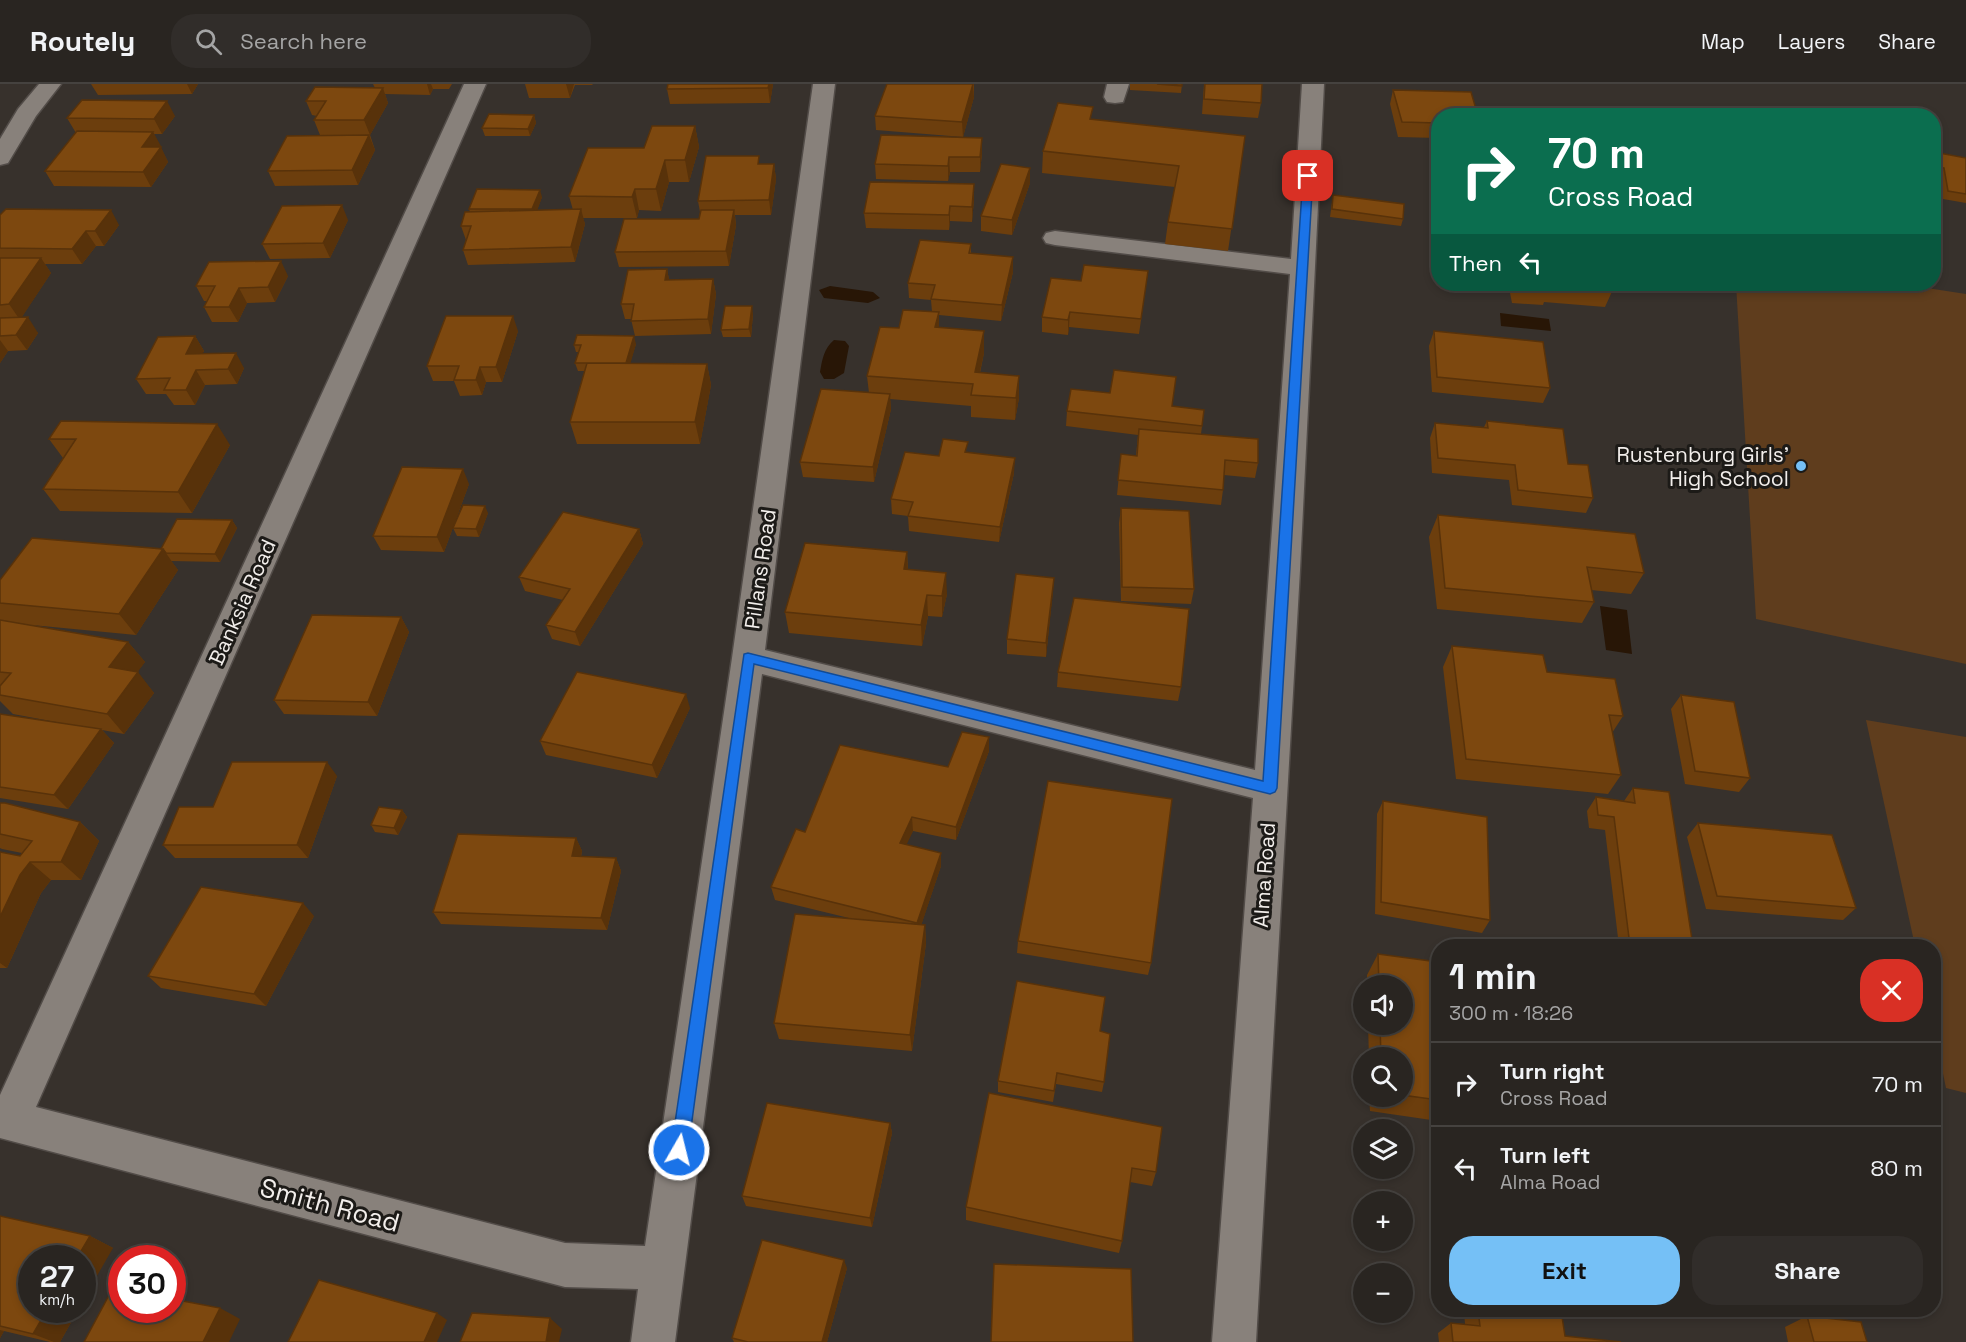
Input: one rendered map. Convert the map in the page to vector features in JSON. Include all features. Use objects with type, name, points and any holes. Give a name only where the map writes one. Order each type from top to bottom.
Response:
[{"type":"street","points":[[0,158],[26,114],[50,84]]},
{"type":"street","name":"Banksia Road","points":[[4,1119],[475,84]]},
{"type":"street","name":"Pillans Road","points":[[653,1342],[748,658],[824,84]]},
{"type":"street","name":"Alma Road","points":[[1234,1342],[1314,84]]},
{"type":"street","points":[[1055,238],[1302,268]]},
{"type":"street","points":[[748,658],[1270,788]]},
{"type":"street","name":"Smith Road","points":[[4,1119],[565,1264],[621,1268],[663,1267]]},
{"type":"shaded area","points":[[830,286],[873,292],[880,298],[868,303],[824,298],[819,290]]},
{"type":"shaded area","points":[[1941,290],[1966,294],[1966,664],[1756,619],[1736,291]]},
{"type":"shaded area","points":[[1500,313],[1549,319],[1551,331],[1501,326]]},
{"type":"shaded area","points":[[834,340],[845,341],[849,346],[844,373],[834,379],[824,379],[820,372],[823,359],[826,350]]},
{"type":"shaded area","points":[[1600,606],[1627,610],[1632,654],[1606,650]]},
{"type":"shaded area","points":[[1866,720],[1966,737],[1966,1093],[1946,1088],[1941,1064],[1941,939],[1913,939]]},
{"type":"building","points":[[668,84],[769,84],[768,88],[667,89]]},
{"type":"building","points":[[887,84],[973,84],[962,122],[875,116]]},
{"type":"building","points":[[1157,84],[1182,84],[1182,86]]},
{"type":"building","points":[[1205,84],[1262,84],[1261,103],[1204,99]]},
{"type":"building","points":[[315,87],[383,88],[364,120],[314,120],[326,101],[306,101]]},
{"type":"building","points":[[1393,90],[1471,92],[1476,108],[1431,108],[1431,123],[1402,122]]},
{"type":"building","points":[[82,100],[167,101],[154,119],[67,118]]},
{"type":"building","points":[[1058,103],[1093,107],[1090,119],[1245,136],[1232,229],[1168,222],[1179,166],[1043,151]]},
{"type":"building","points":[[489,114],[534,115],[528,129],[482,128]]},
{"type":"building","points":[[652,126],[695,126],[685,160],[665,160],[656,189],[635,189],[632,197],[569,196],[588,148],[644,148]]},
{"type":"building","points":[[77,131],[153,132],[142,147],[161,147],[143,172],[45,171]]},
{"type":"building","points":[[369,135],[352,170],[268,171],[287,136]]},
{"type":"building","points":[[881,135],[982,138],[980,157],[949,157],[948,166],[875,164]]},
{"type":"building","points":[[1941,153],[1966,158],[1966,194],[1948,191],[1944,168],[1941,168]]},
{"type":"building","points":[[706,156],[759,156],[758,164],[774,164],[769,200],[698,201]]},
{"type":"building","points":[[1001,164],[1030,168],[1012,220],[981,216]]},
{"type":"building","points":[[870,182],[974,184],[972,207],[950,206],[949,215],[864,213]]},
{"type":"building","points":[[477,189],[540,190],[532,209],[469,209]]},
{"type":"building","points":[[1333,195],[1404,204],[1403,219],[1332,209]]},
{"type":"building","points":[[342,205],[323,243],[262,244],[282,206]]},
{"type":"building","points":[[6,209],[111,210],[95,231],[86,231],[72,249],[0,248],[0,215]]},
{"type":"building","points":[[581,209],[571,247],[463,250],[471,226],[461,226],[465,212]]},
{"type":"building","points":[[701,210],[734,210],[726,251],[615,252],[624,219],[699,219]]},
{"type":"building","points":[[920,240],[971,244],[969,253],[1013,257],[1002,305],[931,299],[935,285],[908,283]]},
{"type":"building","points":[[0,258],[41,258],[9,304],[0,305]]},
{"type":"building","points":[[281,261],[268,287],[239,288],[229,307],[204,307],[215,286],[196,286],[209,262]]},
{"type":"building","points":[[1084,265],[1148,271],[1141,319],[1070,312],[1068,320],[1042,317],[1051,278],[1081,281]]},
{"type":"building","points":[[667,269],[665,280],[713,279],[708,319],[631,321],[634,304],[621,304],[628,270]]},
{"type":"building","points":[[725,306],[752,306],[749,329],[721,330]]},
{"type":"building","points":[[903,310],[939,312],[935,327],[984,331],[975,372],[1019,376],[1016,398],[971,395],[973,384],[867,376],[880,327],[899,328]]},
{"type":"building","points":[[446,316],[513,316],[496,367],[480,367],[476,380],[454,380],[459,366],[427,366]]},
{"type":"building","points":[[28,317],[16,335],[0,336],[0,318]]},
{"type":"building","points":[[1434,331],[1543,342],[1550,388],[1437,377]]},
{"type":"building","points":[[577,335],[634,336],[626,363],[575,363],[581,345],[574,345]]},
{"type":"building","points":[[195,336],[186,354],[236,353],[228,369],[196,370],[186,390],[164,390],[170,378],[136,379],[158,337]]},
{"type":"building","points":[[587,363],[707,364],[695,422],[570,422]]},
{"type":"building","points":[[1114,370],[1176,377],[1172,406],[1204,410],[1202,426],[1067,411],[1071,389],[1110,393]]},
{"type":"building","points":[[821,389],[890,394],[873,467],[800,462]]},
{"type":"building","points":[[61,421],[217,424],[178,492],[43,489],[76,439],[49,439]]},
{"type":"building","points":[[1487,421],[1563,429],[1568,464],[1588,465],[1593,498],[1518,490],[1515,465],[1438,458],[1435,423],[1488,428]]},
{"type":"building","points":[[1139,429],[1258,439],[1258,463],[1225,460],[1223,490],[1118,480],[1121,454],[1137,456]]},
{"type":"building","points":[[943,439],[968,442],[965,452],[1015,458],[1000,527],[908,516],[913,502],[891,499],[905,452],[939,456]]},
{"type":"building","points":[[402,467],[463,469],[437,537],[373,536]]},
{"type":"building","points":[[463,505],[485,506],[476,529],[453,528]]},
{"type":"building","points":[[1121,508],[1189,511],[1194,589],[1122,587]]},
{"type":"building","points":[[563,512],[639,529],[575,632],[546,625],[570,589],[519,577]]},
{"type":"building","points":[[1438,515],[1635,534],[1644,573],[1587,567],[1594,602],[1445,588]]},
{"type":"building","points":[[177,519],[232,520],[215,554],[166,553],[161,549]]},
{"type":"building","points":[[32,538],[163,549],[119,614],[0,603],[0,580]]},
{"type":"building","points":[[805,543],[907,552],[904,569],[946,573],[942,596],[927,595],[921,625],[785,612]]},
{"type":"building","points":[[1016,574],[1054,578],[1046,643],[1007,639]]},
{"type":"building","points":[[1074,598],[1189,609],[1181,687],[1058,672]]},
{"type":"building","points":[[312,615],[401,617],[368,702],[274,700]]},
{"type":"building","points":[[0,620],[128,642],[109,667],[138,672],[107,714],[0,695],[0,686],[11,673],[0,672]]},
{"type":"building","points":[[1452,646],[1543,655],[1547,672],[1615,679],[1623,716],[1609,715],[1621,775],[1466,759]]},
{"type":"building","points":[[577,672],[686,694],[652,765],[540,741]]},
{"type":"building","points":[[1681,695],[1734,702],[1750,778],[1695,771]]},
{"type":"building","points":[[0,714],[101,729],[54,795],[0,787]]},
{"type":"building","points":[[962,732],[989,737],[956,827],[912,817],[900,843],[941,853],[917,923],[771,887],[796,829],[805,832],[840,745],[948,767]]},
{"type":"building","points":[[232,762],[327,762],[297,845],[163,845],[179,807],[213,807]]},
{"type":"building","points":[[1048,781],[1172,799],[1151,963],[1018,941]]},
{"type":"building","points":[[1633,788],[1669,792],[1692,939],[1629,939],[1614,817],[1598,815],[1596,797],[1635,803]]},
{"type":"building","points":[[1383,801],[1487,817],[1490,920],[1381,902]]},
{"type":"building","points":[[0,803],[80,822],[61,862],[30,862],[20,875],[0,917],[0,852],[20,856],[32,841],[0,834]]},
{"type":"building","points":[[379,807],[402,810],[394,828],[371,825]]},
{"type":"building","points":[[1698,823],[1832,835],[1856,908],[1717,896]]},
{"type":"building","points":[[458,834],[576,838],[572,856],[616,858],[601,918],[433,912]]},
{"type":"building","points":[[201,887],[303,903],[254,994],[148,976]]},
{"type":"building","points":[[795,914],[925,925],[910,1035],[774,1023]]},
{"type":"building","points":[[1378,954],[1431,961],[1431,1099],[1413,1097],[1413,1047],[1381,1047],[1380,1035],[1413,1035],[1413,975],[1379,975]]},
{"type":"building","points":[[1017,981],[1105,997],[1100,1031],[1110,1034],[1104,1082],[1057,1073],[1054,1091],[998,1081]]},
{"type":"building","points":[[989,1093],[1162,1127],[1156,1172],[1132,1168],[1122,1241],[966,1207]]},
{"type":"building","points":[[767,1103],[890,1123],[870,1218],[742,1196]]},
{"type":"building","points":[[0,1216],[90,1236],[85,1245],[18,1245],[18,1323],[39,1323],[33,1334],[0,1326]]},
{"type":"building","points":[[762,1240],[844,1260],[822,1342],[748,1342],[732,1338]]},
{"type":"building","points":[[994,1264],[1131,1269],[1133,1342],[991,1342]]},
{"type":"building","points":[[319,1280],[437,1313],[424,1342],[288,1342]]},
{"type":"building","points":[[108,1297],[108,1323],[186,1323],[186,1302],[220,1308],[203,1342],[84,1342]]},
{"type":"building","points":[[472,1313],[550,1318],[546,1342],[460,1342]]},
{"type":"building","points":[[1479,1317],[1562,1317],[1565,1336],[1621,1342],[1453,1342],[1451,1323],[1480,1326]]},
{"type":"building","points":[[1807,1317],[1861,1322],[1867,1342],[1814,1342]]},
{"type":"place","name":"Rustenburg Girls' High School","points":[[1801,466]]},
{"type":"route","points":[[679,1150],[748,658],[1270,788],[1308,176]]}]
